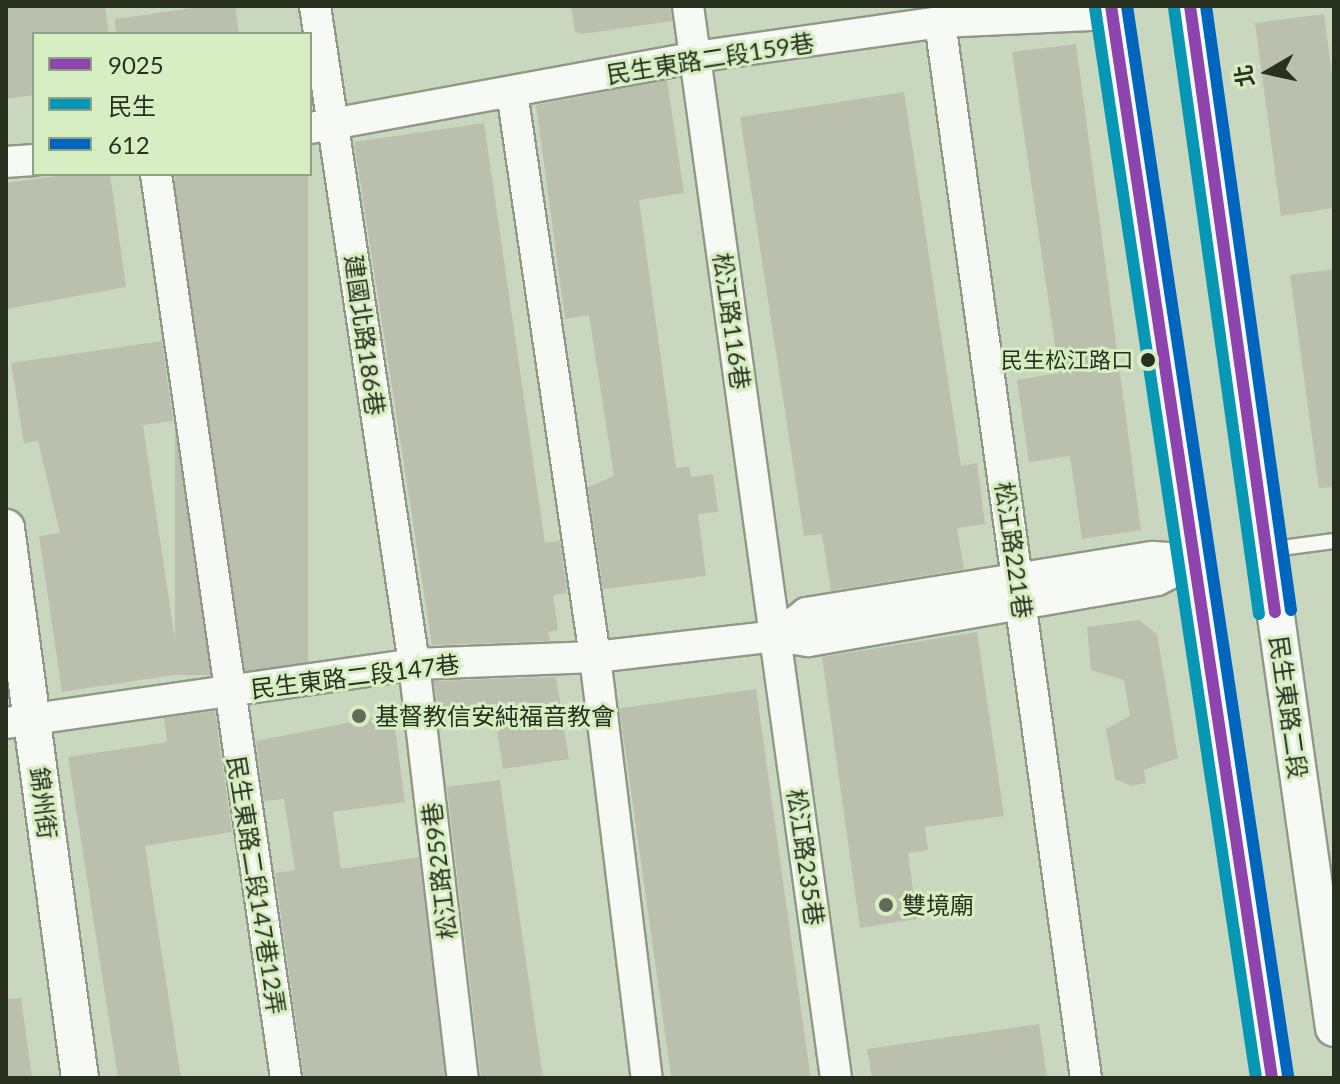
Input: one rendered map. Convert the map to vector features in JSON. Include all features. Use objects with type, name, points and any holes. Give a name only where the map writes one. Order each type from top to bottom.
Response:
[{"type":"street","name":"建國北路186巷","points":[[315,6],[322,126],[414,664]]},
{"type":"street","name":"松江路116巷","points":[[688,6],[776,636]]},
{"type":"street","name":"民生東路二段","points":[[1190,6],[1334,1028]]},
{"type":"street","name":"民生東路二段159巷","points":[[322,126],[695,57],[940,22],[1112,10]]},
{"type":"street","points":[[1112,10],[1198,560],[1272,1078]]},
{"type":"street","name":"松江路221巷","points":[[940,22],[1086,1078]]},
{"type":"street","points":[[512,92],[595,657],[647,1078]]},
{"type":"street","points":[[6,162],[32,160]]},
{"type":"street","name":"民生東路二段147巷12弄","points":[[156,176],[286,1078]]},
{"type":"street","name":"錦州街","points":[[6,528],[18,722],[80,1078]]},
{"type":"street","name":"民生東路二段147巷","points":[[18,722],[414,664],[595,657],[776,636],[809,641],[1020,590],[1157,580],[1198,560]]},
{"type":"street","name":"松江路235巷","points":[[776,636],[836,1078]]},
{"type":"street","name":"松江路259巷","points":[[414,664],[463,1078]]},
{"type":"lane","points":[[1267,550],[1334,541]]},
{"type":"building","points":[[6,6],[105,6],[109,32],[32,32],[32,95],[6,99]]},
{"type":"building","points":[[207,6],[235,6],[239,32],[116,32],[115,19]]},
{"type":"building","points":[[571,6],[670,6],[672,21],[582,34],[575,32]]},
{"type":"building","points":[[1324,14],[1334,90],[1334,208],[1281,216],[1255,23]]},
{"type":"building","points":[[1076,44],[1141,530],[1082,539],[1070,456],[1029,462],[1017,380],[1059,373],[1012,52]]},
{"type":"building","points":[[667,80],[684,193],[639,200],[676,468],[689,466],[691,477],[713,474],[718,512],[698,514],[706,576],[603,589],[588,487],[614,476],[589,315],[565,319],[536,105]]},
{"type":"building","points":[[904,92],[961,466],[977,463],[985,524],[957,528],[964,569],[831,591],[822,534],[804,536],[740,117]]},
{"type":"building","points":[[484,123],[545,543],[560,541],[567,593],[553,595],[558,630],[548,632],[550,641],[432,645],[354,142]]},
{"type":"building","points":[[57,176],[110,176],[126,287],[6,309],[6,183]]},
{"type":"building","points":[[175,176],[308,176],[308,675],[175,675]]},
{"type":"building","points":[[1334,269],[1334,487],[1319,488],[1290,275]]},
{"type":"building","points":[[162,341],[173,421],[143,425],[180,674],[62,692],[39,536],[60,533],[38,441],[24,443],[11,363]]},
{"type":"building","points":[[1139,620],[1157,634],[1178,758],[1144,770],[1146,783],[1131,786],[1115,779],[1106,729],[1130,716],[1124,680],[1091,670],[1087,627]]},
{"type":"building","points":[[977,632],[1004,816],[925,827],[928,850],[908,853],[917,919],[860,928],[822,657]]},
{"type":"building","points":[[556,677],[569,759],[503,769],[494,711],[439,720],[434,681]]},
{"type":"building","points":[[756,689],[811,1078],[671,1078],[619,708]]},
{"type":"building","points":[[215,711],[232,832],[145,846],[181,1078],[118,1078],[68,757],[167,742],[164,718]]},
{"type":"building","points":[[393,714],[405,802],[333,812],[341,869],[419,857],[445,1078],[304,1078],[275,873],[295,870],[284,799],[264,801],[256,741]]},
{"type":"building","points":[[500,780],[543,1078],[481,1078],[447,787]]},
{"type":"building","points":[[21,998],[32,1078],[6,1078],[6,999]]},
{"type":"building","points":[[1039,1024],[1047,1078],[872,1078],[867,1049]]},
{"type":"transit line","name":"9025","points":[[1111,6],[1272,1078]]},
{"type":"transit line","name":"612","points":[[1127,6],[1288,1076]]},
{"type":"transit line","name":"9025","points":[[1190,6],[1275,612]]},
{"type":"transit line","name":"612","points":[[1206,6],[1291,610]]},
{"type":"transit line","name":"民生","points":[[1095,8],[1256,1078]]},
{"type":"transit line","name":"民生","points":[[1174,8],[1259,614]]},
{"type":"place","name":"民生松江路口","points":[[1148,360]]},
{"type":"place","name":"基督教信安純福音教會","points":[[359,716]]},
{"type":"place","name":"雙境廟","points":[[886,905]]}]
